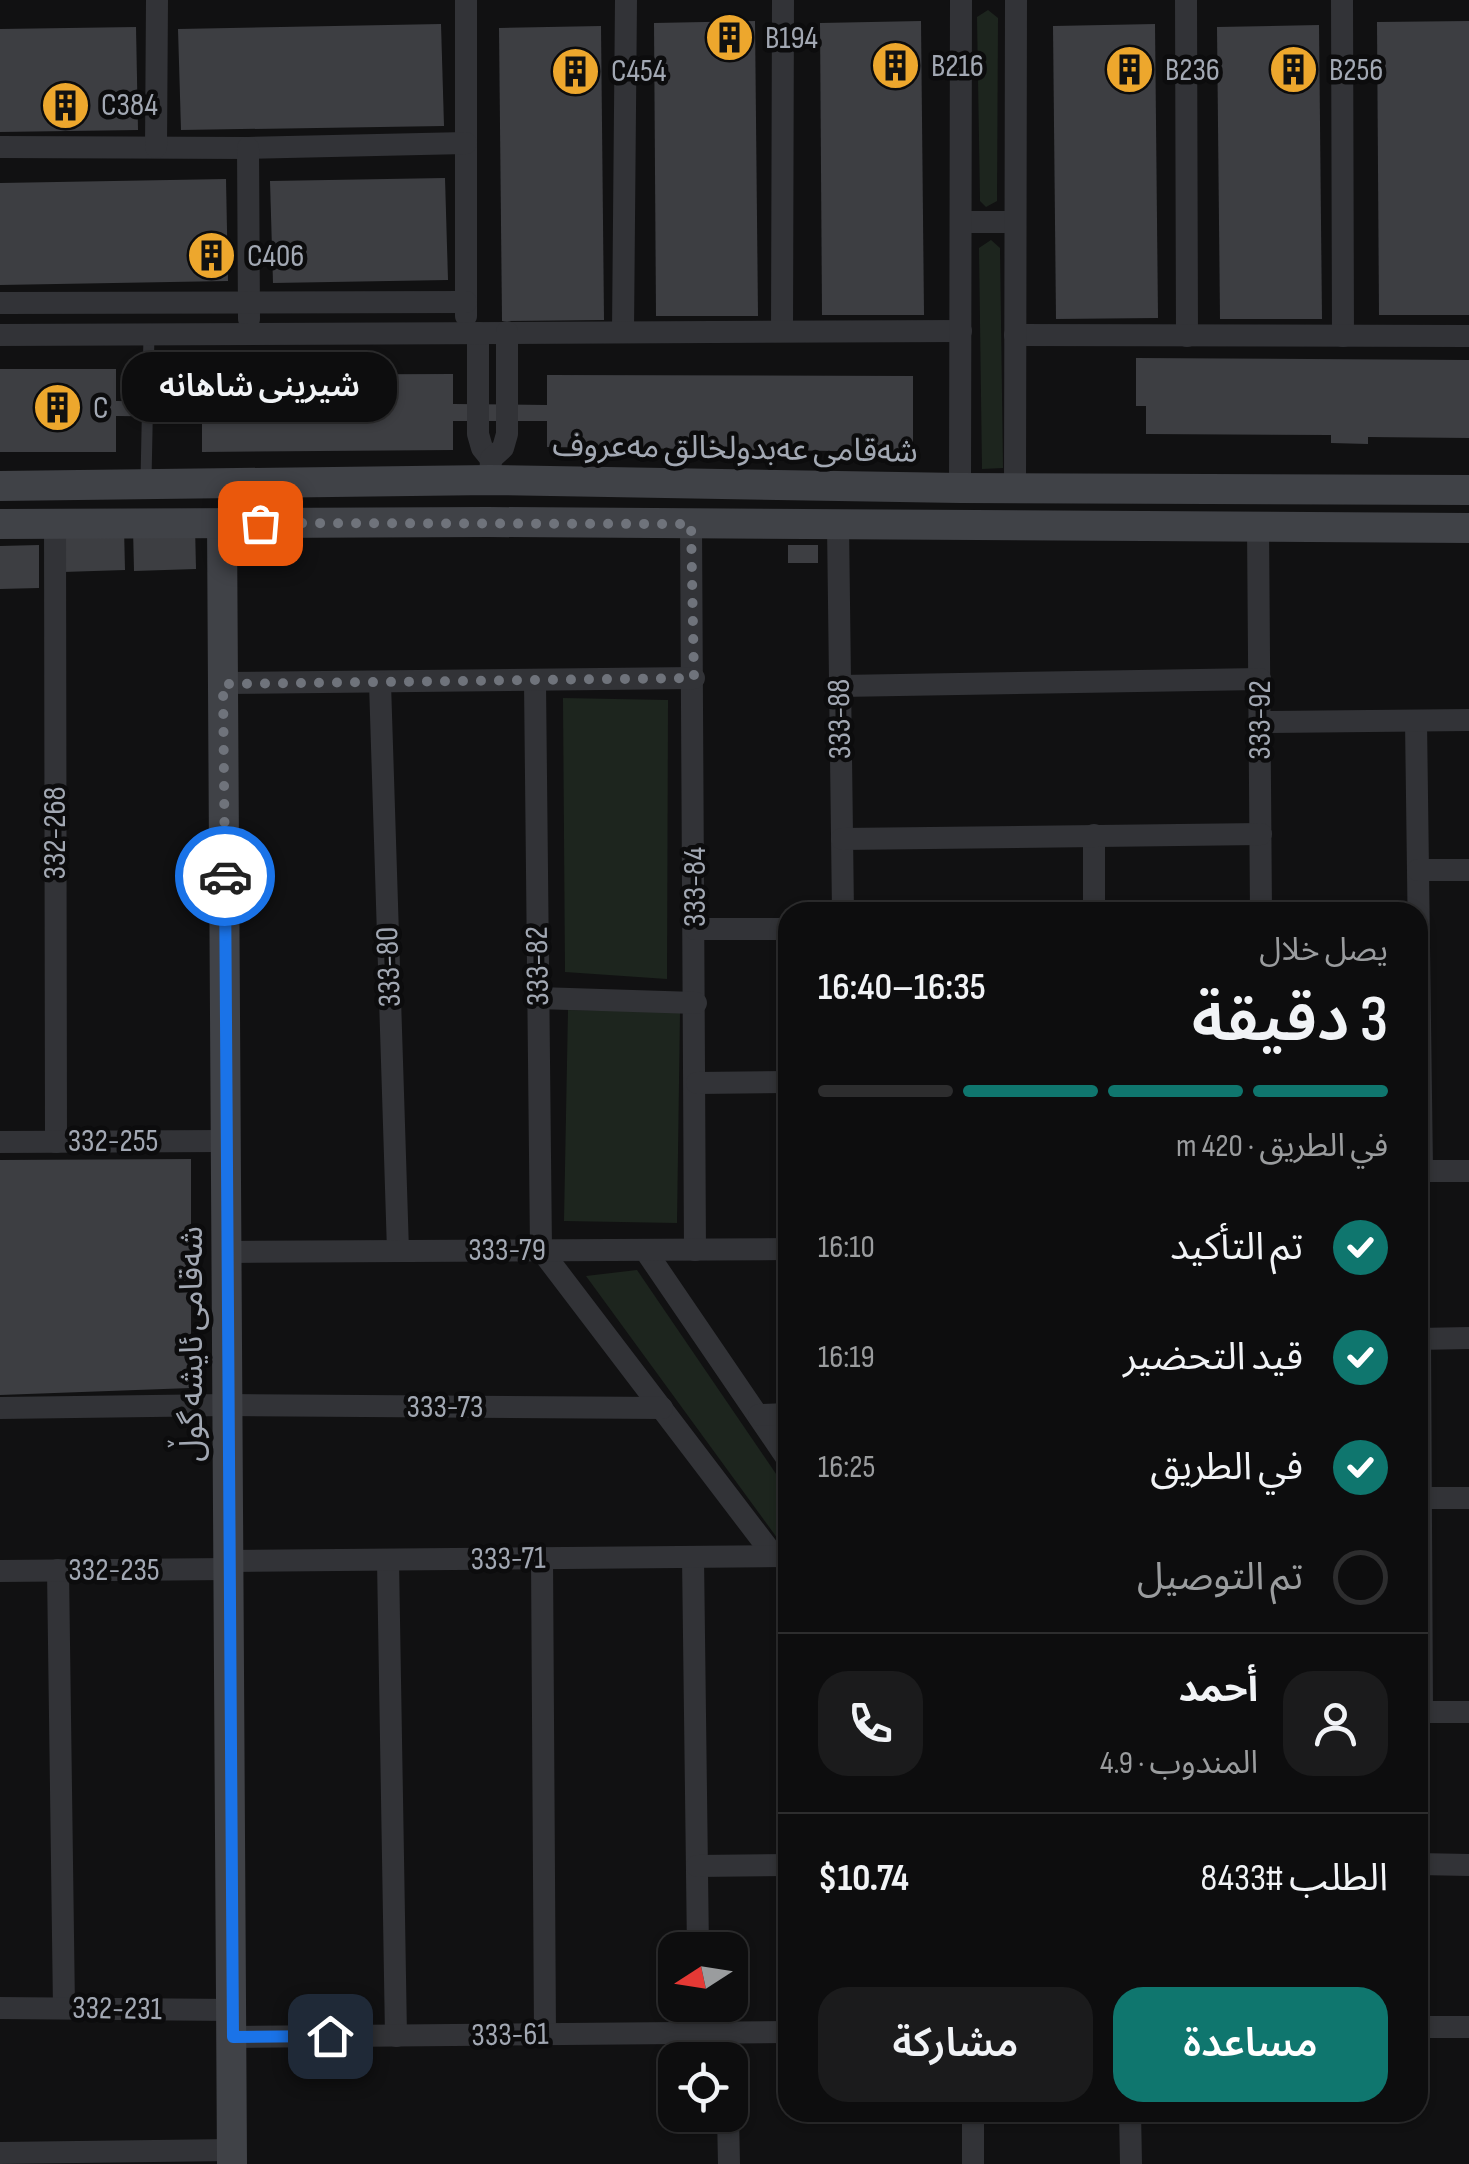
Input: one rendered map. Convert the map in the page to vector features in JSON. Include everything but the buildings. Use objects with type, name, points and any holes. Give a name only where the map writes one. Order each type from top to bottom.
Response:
[{"type":"main road","name":"شەقامی عەبدولخالق مەعروف","points":[[0,486],[146,484],[491,469],[960,488],[1469,490]]},
{"type":"main road","points":[[488,522],[491,469]]},
{"type":"main road","points":[[0,524],[488,522],[1469,528]]},
{"type":"main road","name":"شەقامی ئایشە گوڵ","points":[[222,523],[232,2157]]},
{"type":"street","points":[[156,148],[157,0]]},
{"type":"street","points":[[466,0],[466,302],[472,332],[478,434],[491,469]]},
{"type":"street","points":[[623,332],[626,0]]},
{"type":"street","points":[[782,330],[783,0]]},
{"type":"street","points":[[960,488],[961,0]]},
{"type":"street","points":[[1015,488],[1016,0]]},
{"type":"street","points":[[1186,0],[1187,336]]},
{"type":"street","points":[[1342,0],[1343,336]]},
{"type":"street","points":[[0,147],[248,148],[466,143]]},
{"type":"street","points":[[248,148],[250,334]]},
{"type":"street","points":[[961,222],[1015,222]]},
{"type":"street","points":[[0,303],[466,302]]},
{"type":"street","points":[[0,335],[960,330]]},
{"type":"street","points":[[491,469],[508,434],[507,332]]},
{"type":"street","points":[[1015,335],[1469,336]]},
{"type":"street","name":"332-268","points":[[55,524],[56,1142]]},
{"type":"street","name":"333-84","points":[[691,524],[695,1250]]},
{"type":"street","name":"333-88","points":[[838,524],[843,902]]},
{"type":"street","name":"333-92","points":[[1258,527],[1261,902]]},
{"type":"street","points":[[223,684],[694,678]]},
{"type":"street","points":[[840,686],[1260,679]]},
{"type":"street","name":"333-82","points":[[535,682],[541,1250]]},
{"type":"street","name":"333-80","points":[[380,683],[398,1251]]},
{"type":"street","points":[[1260,722],[1469,720]]},
{"type":"street","points":[[1416,721],[1418,902]]},
{"type":"street","points":[[1094,834],[1094,902]]},
{"type":"street","points":[[842,838],[1260,834]]},
{"type":"street","points":[[1418,870],[1469,870]]},
{"type":"street","points":[[695,929],[778,929]]},
{"type":"street","points":[[538,998],[696,1003]]},
{"type":"street","points":[[696,1082],[778,1082]]},
{"type":"street","name":"332-255","points":[[0,1142],[226,1140]]},
{"type":"street","points":[[1428,1170],[1469,1171]]},
{"type":"street","name":"333-79","points":[[227,1252],[778,1249]]},
{"type":"street","points":[[541,1250],[778,1552]]},
{"type":"street","points":[[645,1250],[778,1444]]},
{"type":"street","points":[[1428,1339],[1469,1338]]},
{"type":"street","name":"333-73","points":[[0,1408],[228,1405],[662,1408]]},
{"type":"street","points":[[759,1415],[778,1414]]},
{"type":"street","points":[[1428,1498],[1469,1498]]},
{"type":"street","name":"333-71","points":[[228,1566],[388,1560],[778,1556]]},
{"type":"street","points":[[692,1557],[698,1932]]},
{"type":"street","points":[[542,1558],[545,2034]]},
{"type":"street","points":[[388,1560],[396,2036]]},
{"type":"street","name":"332-235","points":[[0,1571],[228,1566]]},
{"type":"street","points":[[58,1570],[64,2008]]},
{"type":"street","points":[[1428,1712],[1469,1712]]},
{"type":"street","points":[[1428,1864],[1469,1865]]},
{"type":"street","points":[[697,1866],[778,1865]]},
{"type":"street","name":"332-231","points":[[0,2008],[64,2008],[233,2024]]},
{"type":"street","points":[[699,2022],[699,2033]]},
{"type":"street","name":"333-61","points":[[233,2024],[396,2036],[778,2032]]},
{"type":"street","points":[[1428,2027],[1469,2027]]},
{"type":"street","points":[[727,2033],[727,2042]]},
{"type":"street","points":[[973,2122],[973,2164]]},
{"type":"street","points":[[1130,2122],[1131,2164]]},
{"type":"street","points":[[728,2132],[729,2164]]},
{"type":"street","points":[[0,2153],[62,2158],[232,2157]]},
{"type":"lane","points":[[146,484],[150,334]]},
{"type":"shaded area","points":[[988,10],[998,18],[997,201],[986,207],[980,201],[977,17]]},
{"type":"shaded area","points":[[991,240],[1000,248],[1003,468],[982,469],[979,248]]},
{"type":"shaded area","points":[[563,698],[668,700],[667,979],[565,972]]},
{"type":"shaded area","points":[[568,1010],[680,1012],[677,1223],[564,1221]]},
{"type":"shaded area","points":[[637,1270],[778,1477],[778,1539],[586,1276]]},
{"type":"way so far","points":[[225,876],[223,684],[694,678],[691,524],[260,523]]},
{"type":"place","name":"B194","points":[[730,38]]},
{"type":"place","name":"B216","points":[[896,66]]},
{"type":"place","name":"B236","points":[[1130,70]]},
{"type":"place","name":"B256","points":[[1294,70]]},
{"type":"place","name":"C454","points":[[576,71]]},
{"type":"place","name":"C384","points":[[66,105]]},
{"type":"place","name":"C406","points":[[212,256]]},
{"type":"place","name":"C","points":[[58,408]]},
{"type":"place","name":"شیرینی شاهانە","points":[[260,523]]},
{"type":"route","points":[[225,876],[233,2037],[330,2036]]}]
